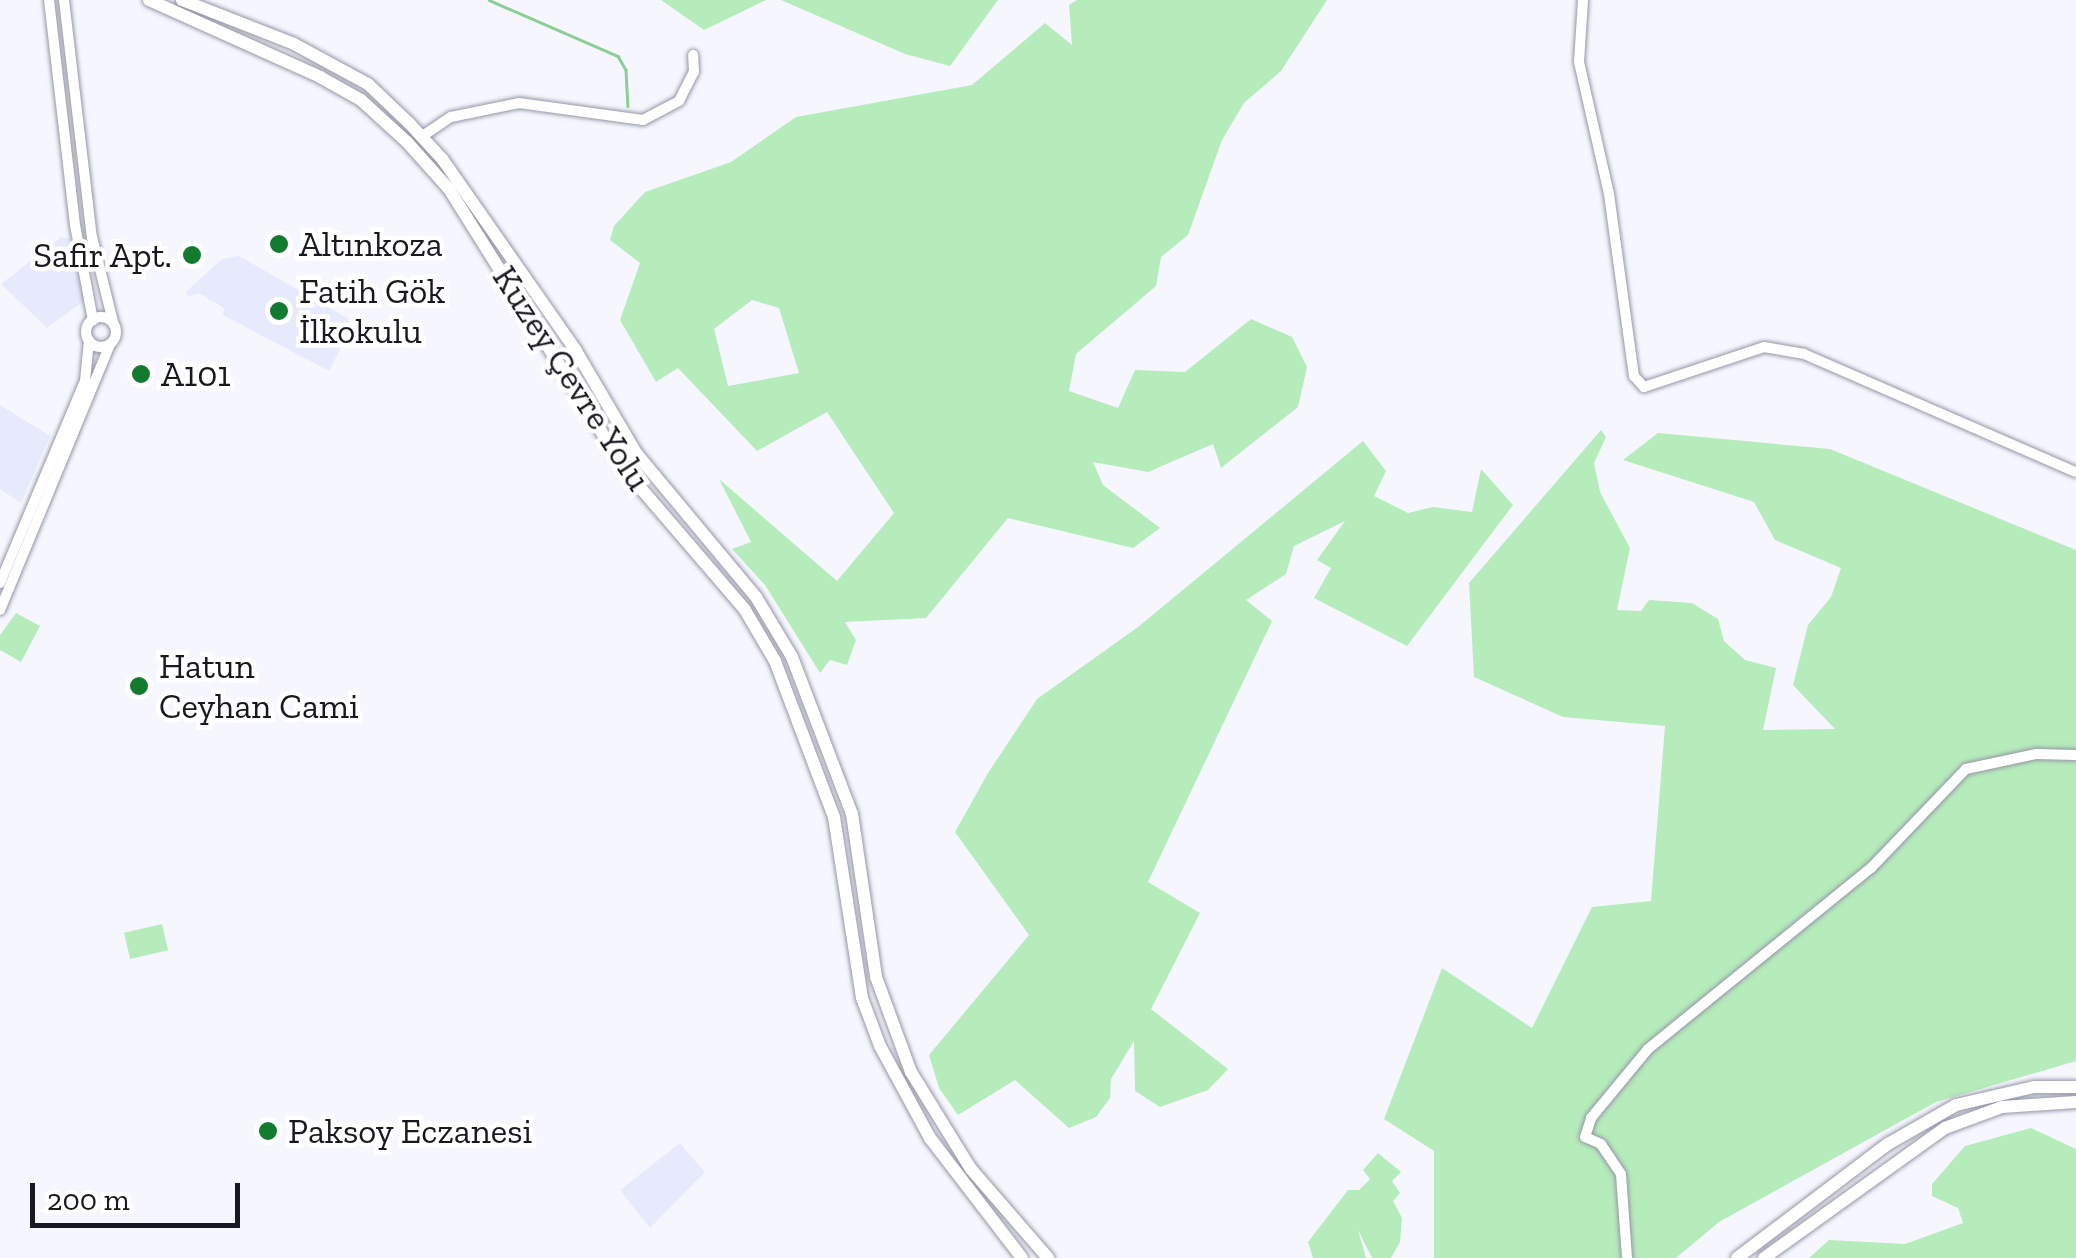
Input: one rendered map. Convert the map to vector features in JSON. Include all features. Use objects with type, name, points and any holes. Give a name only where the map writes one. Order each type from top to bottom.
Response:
[{"type":"main road","name":"Kuzey Çevre Yolu","points":[[149,0],[320,77],[360,100],[407,142],[449,189],[626,470],[745,610],[774,661],[834,818],[862,998],[880,1046],[939,1152],[1022,1258]]},
{"type":"main road","name":"Kuzey Çevre Yolu","points":[[182,0],[294,44],[368,84],[421,136],[576,351],[636,453],[756,597],[792,657],[852,814],[885,1014],[911,1072],[972,1169],[1048,1258]]},
{"type":"main road","points":[[1737,1258],[1888,1144],[1956,1105],[2034,1087],[2076,1087]]},
{"type":"main road","points":[[1764,1258],[1945,1128],[2002,1107],[2076,1102]]},
{"type":"street","points":[[0,583],[86,381],[93,320],[75,225],[50,0]]},
{"type":"street","points":[[0,610],[110,344],[113,322],[92,237],[64,0]]},
{"type":"street","points":[[1582,0],[1579,62],[1609,194],[1634,376],[1644,387],[1764,348],[1804,354],[2076,472]]},
{"type":"street","points":[[421,136],[451,117],[519,103],[637,121],[654,117],[679,101],[694,72],[693,55]]},
{"type":"street","points":[[93,320],[113,322]]},
{"type":"street","points":[[90,340],[110,344]]},
{"type":"street","points":[[1627,1258],[1622,1174],[1602,1144],[1585,1138],[1591,1118],[1648,1050],[1690,1009],[1740,978],[1871,868],[1966,769],[2036,754],[2076,755]]},
{"type":"shaded area","points":[[61,237],[71,239],[85,300],[47,328],[1,284]]},
{"type":"shaded area","name":"Fatih Gök İlkokulu","points":[[239,256],[347,318],[351,328],[329,371],[223,315],[224,308],[199,293],[189,297],[186,292],[222,259]]},
{"type":"shaded area","points":[[0,405],[50,436],[21,503],[0,489]]},
{"type":"shaded area","points":[[680,1143],[705,1172],[650,1228],[620,1190]]},
{"type":"green space","points":[[661,0],[766,0],[704,30]]},
{"type":"green space","points":[[781,0],[998,0],[950,66],[905,54]]},
{"type":"green space","points":[[1077,0],[1327,0],[1281,71],[1244,103],[1222,140],[1188,235],[1161,257],[1156,286],[1076,354],[1069,391],[1118,408],[1135,370],[1185,372],[1251,319],[1292,337],[1307,367],[1298,407],[1221,468],[1213,444],[1148,472],[1093,462],[1103,485],[1160,528],[1133,548],[1008,518],[926,618],[845,622],[856,640],[847,665],[830,660],[820,673],[765,585],[732,549],[751,542],[719,479],[837,581],[894,513],[827,412],[757,451],[678,368],[656,382],[620,320],[640,263],[610,240],[614,226],[645,192],[731,162],[796,117],[972,85],[1045,23],[1072,45],[1069,5]],"holes":[[[752,300],[779,308],[799,373],[728,386],[714,329]]]},
{"type":"green space","points":[[1601,430],[1606,437],[1594,463],[1600,492],[1630,548],[1617,610],[1641,611],[1649,600],[1692,603],[1718,619],[1724,641],[1745,660],[1776,668],[1763,730],[1835,729],[1793,685],[1808,625],[1831,597],[1841,568],[1775,540],[1754,502],[1623,460],[1658,433],[1830,449],[2076,550],[2076,1061],[1936,1102],[1719,1222],[1676,1258],[1434,1258],[1434,1151],[1384,1119],[1442,968],[1532,1028],[1592,907],[1651,901],[1665,726],[1563,717],[1474,677],[1469,583]]},
{"type":"green space","points":[[1363,441],[1386,471],[1374,496],[1408,513],[1433,507],[1472,512],[1481,469],[1513,505],[1407,646],[1314,598],[1331,568],[1317,560],[1345,521],[1294,546],[1286,574],[1246,600],[1272,621],[1148,882],[1200,913],[1151,1009],[1228,1069],[1208,1090],[1160,1107],[1135,1091],[1134,1041],[1111,1079],[1110,1098],[1096,1117],[1069,1128],[1015,1080],[958,1115],[939,1088],[929,1055],[1029,935],[955,832],[988,773],[1037,699],[1138,627]]},
{"type":"green space","points":[[16,613],[40,626],[21,662],[0,650],[0,635]]},
{"type":"green space","points":[[162,924],[168,950],[130,959],[124,933]]},
{"type":"green space","points":[[2031,1128],[2076,1149],[2076,1258],[1809,1258],[1829,1240],[1905,1244],[1963,1223],[1958,1208],[1932,1196],[1932,1184],[1965,1146]]},
{"type":"green space","points":[[1378,1153],[1401,1172],[1392,1181],[1400,1193],[1393,1201],[1402,1218],[1400,1242],[1391,1258],[1372,1258],[1358,1230],[1366,1258],[1313,1258],[1308,1242],[1348,1190],[1359,1190],[1370,1179],[1363,1170]]},
{"type":"waterway","points":[[489,0],[618,56],[626,70],[628,106]]},
{"type":"place","name":"Altınkoza","points":[[279,244]]},
{"type":"place","name":"Safir Apt.","points":[[192,255]]},
{"type":"place","name":"Fatih Gök İlkokulu","points":[[279,311]]},
{"type":"place","name":"A101","points":[[141,374]]},
{"type":"place","name":"Hatun Ceyhan Cami","points":[[139,686]]},
{"type":"place","name":"Paksoy Eczanesi","points":[[268,1131]]}]
